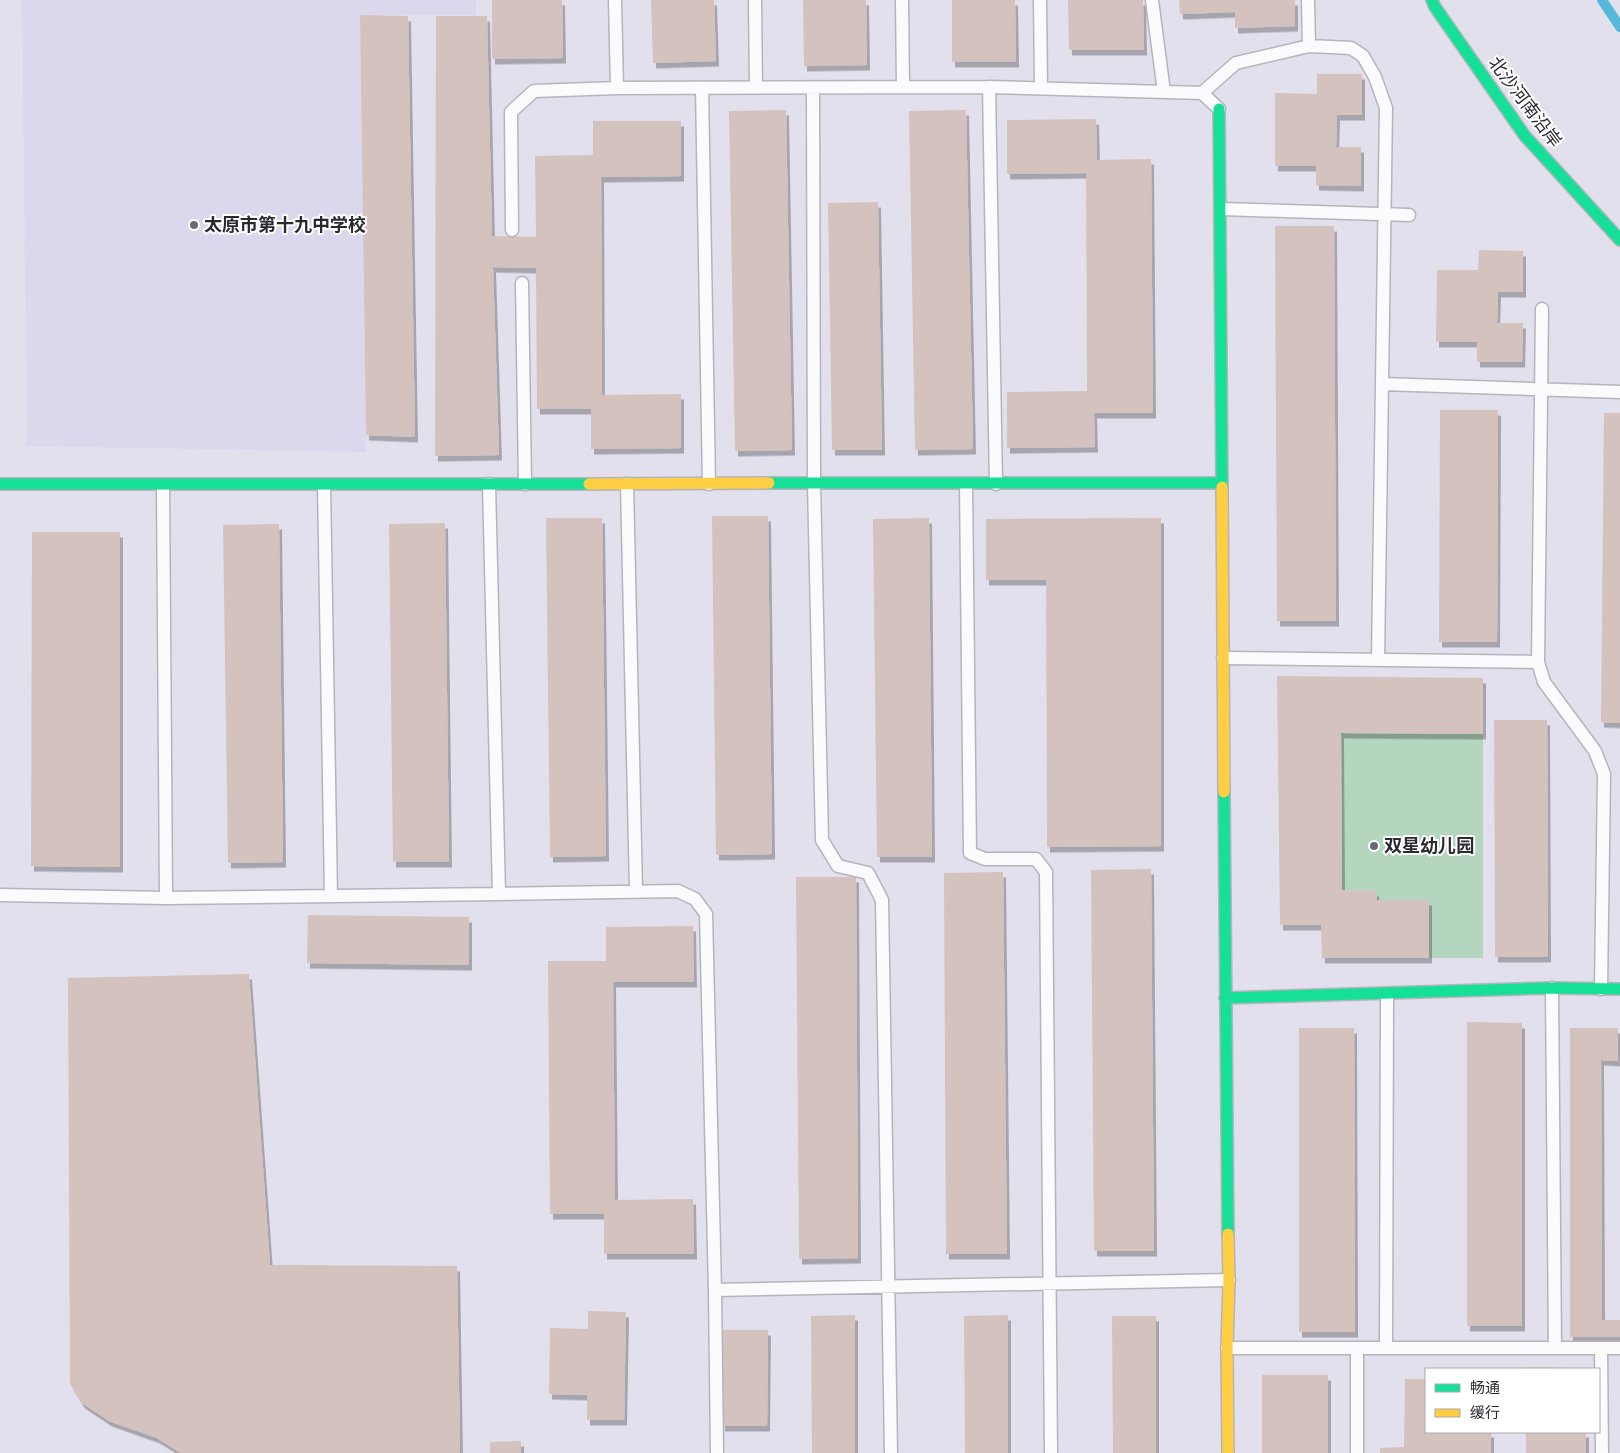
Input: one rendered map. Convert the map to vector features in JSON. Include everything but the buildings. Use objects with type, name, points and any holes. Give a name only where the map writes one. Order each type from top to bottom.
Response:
[{"type":"street","name":"北沙河南沿岸","points":[[1432,0],[1525,136],[1620,240]]},
{"type":"street","points":[[1219,109],[1225,998],[1229,1280],[1227,1348],[1228,1453]]},
{"type":"street","points":[[0,484],[1222,484]]},
{"type":"street","points":[[1225,998],[1552,988],[1620,988]]},
{"type":"lane","points":[[615,0],[617,88]]},
{"type":"lane","points":[[755,0],[756,88]]},
{"type":"lane","points":[[902,0],[903,87]]},
{"type":"lane","points":[[1040,0],[1041,88]]},
{"type":"lane","points":[[1152,0],[1164,92]]},
{"type":"lane","points":[[1308,0],[1309,46]]},
{"type":"lane","points":[[1202,93],[1236,62],[1309,46],[1351,48],[1363,56],[1375,77],[1386,108],[1378,660]]},
{"type":"lane","points":[[989,87],[996,484]]},
{"type":"lane","points":[[512,230],[511,112],[534,91],[617,88],[1041,88],[1202,93],[1219,109]]},
{"type":"lane","points":[[702,88],[709,484]]},
{"type":"lane","points":[[812,88],[814,484],[822,840],[838,866],[868,873],[882,900],[891,1453]]},
{"type":"lane","points":[[1221,209],[1409,216]]},
{"type":"lane","points":[[522,283],[525,484]]},
{"type":"lane","points":[[1542,309],[1538,662],[1544,682],[1595,751],[1604,774],[1601,988]]},
{"type":"lane","points":[[1382,384],[1620,392]]},
{"type":"lane","points":[[324,484],[331,896]]},
{"type":"lane","points":[[489,484],[499,894]]},
{"type":"lane","points":[[626,484],[636,891]]},
{"type":"lane","points":[[966,484],[970,853],[986,859],[1036,859],[1046,872],[1051,1453]]},
{"type":"lane","points":[[162,485],[166,898]]},
{"type":"lane","points":[[1223,658],[1538,662]]},
{"type":"lane","points":[[0,895],[166,898],[678,891],[695,899],[706,914],[717,1453]]},
{"type":"lane","points":[[1552,988],[1555,1348]]},
{"type":"lane","points":[[1386,1348],[1387,994]]},
{"type":"lane","points":[[715,1290],[1229,1280]]},
{"type":"lane","points":[[1227,1348],[1620,1348]]},
{"type":"lane","points":[[1357,1348],[1357,1453]]},
{"type":"lane","points":[[1601,1348],[1602,1453]]},
{"type":"shaded area","name":"太原市第十九中学校","points":[[22,0],[476,0],[476,15],[360,15],[366,452],[27,446]]},
{"type":"green space","points":[[1341,733],[1483,734],[1483,958],[1429,958],[1429,900],[1377,900],[1376,891],[1342,890]]},
{"type":"waterway","points":[[1602,0],[1620,27]]},
{"type":"traffic: fast","points":[[1432,0],[1525,136],[1620,240]]},
{"type":"traffic: fast","points":[[1219,109],[1222,487]]},
{"type":"traffic: fast","points":[[769,483],[1222,483]]},
{"type":"traffic: fast","points":[[0,484],[589,484]]},
{"type":"traffic: fast","points":[[1224,792],[1228,1234]]},
{"type":"traffic: fast","points":[[1225,998],[1552,988],[1620,989]]},
{"type":"traffic: slow","points":[[589,484],[769,483]]},
{"type":"traffic: slow","points":[[1222,487],[1224,792]]},
{"type":"traffic: slow","points":[[1228,1234],[1228,1453]]},
{"type":"place","name":"太原市第十九中学校","points":[[194,225]]},
{"type":"place","name":"双星幼儿园","points":[[1374,846]]}]
